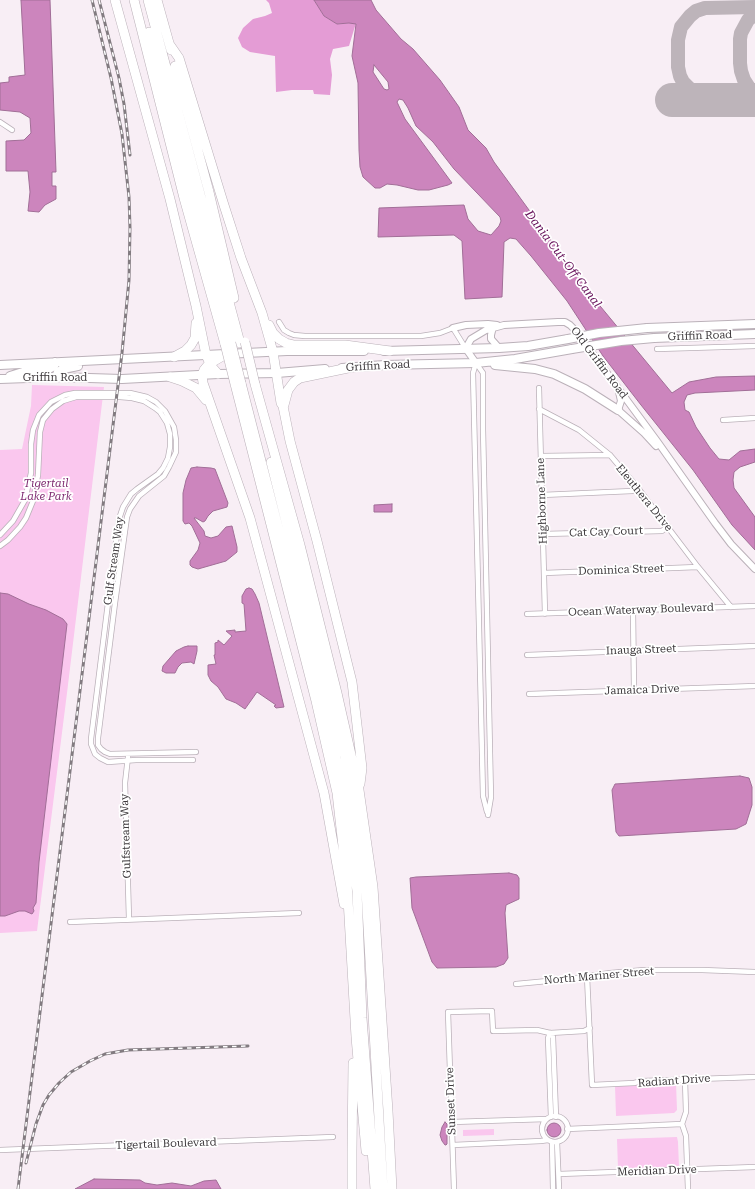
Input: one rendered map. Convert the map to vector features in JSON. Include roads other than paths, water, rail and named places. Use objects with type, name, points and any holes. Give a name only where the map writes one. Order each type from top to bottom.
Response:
[{"type":"highway","points":[[115,0],[170,199],[208,359],[213,369],[218,374]]},
{"type":"highway","points":[[134,0],[184,198],[235,343],[253,384],[300,545],[337,693],[359,790],[372,887],[392,1189]]},
{"type":"highway","points":[[140,0],[235,343]]},
{"type":"highway","points":[[148,0],[235,343]]},
{"type":"highway","points":[[157,0],[209,192],[235,343],[238,384],[316,701],[337,793],[347,882],[356,1037],[369,1189]]},
{"type":"highway","points":[[170,45],[179,58],[223,202],[264,321],[273,352],[281,403],[283,406],[292,449],[317,541],[352,682],[362,768],[359,790]]},
{"type":"highway","points":[[174,357],[185,351],[191,345],[196,331],[196,306]]},
{"type":"highway","points":[[264,321],[279,339],[294,345],[345,345],[390,350]]},
{"type":"highway","points":[[208,359],[226,354]]},
{"type":"highway","points":[[208,359],[202,375],[203,383],[250,518],[324,793],[350,943]]},
{"type":"highway","points":[[283,406],[288,390],[297,380],[303,377],[348,368]]},
{"type":"highway","points":[[170,377],[196,388],[212,408]]},
{"type":"highway","points":[[238,384],[329,725],[343,792],[357,891],[362,1018],[375,1189]]},
{"type":"highway","points":[[253,384],[346,765],[366,891],[383,1189]]},
{"type":"highway","points":[[352,1189],[352,1080],[356,1037]]},
{"type":"highway","points":[[369,1189],[371,1140]]},
{"type":"main road","name":"Griffin Road","points":[[226,354],[499,348],[528,346],[599,333],[647,328],[755,324]]},
{"type":"main road","name":"Griffin Road","points":[[0,379],[56,377],[119,379],[218,374],[277,373],[385,365],[476,363],[515,359],[621,341],[654,338],[755,334]]},
{"type":"main road","name":"Griffin Road","points":[[0,364],[174,357],[208,359]]},
{"type":"main road","points":[[56,377],[58,372],[63,369],[71,366],[91,365],[99,360]]},
{"type":"main road","points":[[0,379],[26,371],[47,370],[54,366],[55,362]]},
{"type":"main road","points":[[476,363],[535,369],[554,374],[590,391],[618,410]]},
{"type":"street","points":[[0,122],[12,130]]},
{"type":"street","points":[[279,322],[288,333],[305,336],[421,336],[440,333],[462,325],[488,324],[504,326]]},
{"type":"street","name":"Old Griffin Road","points":[[466,349],[471,339],[493,327],[558,322],[568,323],[576,331],[731,544],[755,569]]},
{"type":"street","points":[[493,327],[491,339],[499,348]]},
{"type":"street","points":[[453,328],[483,373],[491,797],[488,815],[483,796],[474,374],[476,363]]},
{"type":"street","points":[[657,349],[755,346]]},
{"type":"street","name":"Highborne Lane","points":[[539,388],[545,614]]},
{"type":"street","points":[[618,410],[621,401],[619,390]]},
{"type":"street","name":"Gulf Stream Way","points":[[0,535],[13,521],[25,500],[31,473],[31,444],[33,430],[39,415],[51,402],[65,395],[75,393],[130,393],[147,397],[156,402],[169,416],[176,432],[176,448],[174,458],[164,476],[134,501],[127,517],[98,745],[101,749],[110,754],[196,752]]},
{"type":"street","name":"Gulf Stream Way","points":[[0,546],[20,527],[26,518],[33,501],[38,475],[40,432],[44,420],[52,409],[63,401],[76,397],[120,397],[144,401],[160,412],[167,423],[170,434],[168,458],[158,474],[137,488],[127,500],[119,519],[113,556],[91,739],[95,754],[108,762],[128,760],[192,760]]},
{"type":"street","name":"Eleuthera Drive","points":[[539,409],[579,430],[610,454],[731,607]]},
{"type":"street","name":"Old Griffin Road","points":[[618,410],[644,433],[674,467]]},
{"type":"street","points":[[723,420],[755,418]]},
{"type":"street","points":[[541,456],[610,454]]},
{"type":"street","points":[[542,495],[632,491],[638,488]]},
{"type":"street","name":"Cat Cay Court","points":[[543,534],[662,531],[668,526]]},
{"type":"street","name":"Dominica Street","points":[[544,573],[698,567]]},
{"type":"street","name":"Ocean Waterway Boulevard","points":[[526,614],[755,606]]},
{"type":"street","points":[[633,610],[634,690]]},
{"type":"street","name":"Inauga Street","points":[[527,654],[755,646]]},
{"type":"street","name":"Jamaica Drive","points":[[529,694],[755,686]]},
{"type":"street","name":"Gulfstream Way","points":[[128,920],[125,783],[129,754]]},
{"type":"street","points":[[70,922],[299,913]]},
{"type":"street","name":"North Mariner Street","points":[[516,984],[610,973],[681,969],[755,972]]},
{"type":"street","points":[[550,1033],[584,1031],[590,1028],[587,976]]},
{"type":"street","name":"Sunset Drive","points":[[454,1189],[448,1012],[492,1011],[493,1031],[537,1030],[550,1033]]},
{"type":"street","name":"Radiant Drive","points":[[590,1028],[592,1085],[634,1084],[642,1081],[755,1077]]},
{"type":"street","points":[[550,1033],[554,1037],[551,1118],[542,1126],[542,1130],[545,1137],[550,1141],[553,1189]]},
{"type":"street","points":[[685,1080],[686,1112],[682,1124],[686,1136],[688,1189]]},
{"type":"street","points":[[452,1122],[551,1118],[563,1120],[567,1126],[567,1132],[563,1139],[557,1142],[541,1141],[453,1145]]},
{"type":"street","points":[[567,1129],[682,1124]]},
{"type":"street","name":"Tigertail Boulevard","points":[[0,1150],[332,1137]]},
{"type":"street","points":[[557,1142],[559,1189]]},
{"type":"street","name":"Meridian Drive","points":[[559,1174],[755,1167]]},
{"type":"water","points":[[21,0],[50,0],[56,172],[52,172],[52,186],[56,186],[56,199],[45,205],[39,212],[28,211],[30,192],[28,171],[6,171],[6,141],[24,140],[31,133],[30,118],[20,112],[0,110],[0,83],[9,82],[9,77],[25,75]]},
{"type":"water","name":"Dania Cut-Off Canal","points":[[314,0],[371,0],[376,10],[401,39],[413,49],[440,80],[459,107],[468,130],[486,148],[494,162],[591,295],[672,393],[689,382],[716,377],[755,376],[755,390],[695,393],[687,395],[684,402],[685,410],[689,412],[696,427],[719,459],[729,460],[740,451],[755,449],[755,462],[740,467],[734,472],[733,480],[734,488],[755,517],[755,550],[732,525],[693,470],[603,356],[567,301],[516,239],[510,238],[504,242],[502,297],[465,299],[462,241],[454,235],[378,237],[379,208],[464,205],[468,219],[478,231],[491,235],[499,226],[501,221],[500,217],[454,169],[433,142],[416,126],[403,100],[399,99],[397,102],[405,119],[452,183],[429,190],[418,190],[387,184],[380,188],[375,188],[363,177],[360,167],[359,150],[358,83],[352,56],[356,24],[337,24],[324,16]],"holes":[[[374,65],[388,82],[389,89],[387,90],[384,89],[373,72]]]},
{"type":"water","points":[[197,467],[215,469],[228,503],[227,507],[213,511],[203,522],[194,518],[204,531],[205,536],[211,538],[218,536],[226,527],[232,526],[237,547],[237,552],[226,561],[198,569],[190,565],[190,561],[198,550],[200,543],[192,526],[189,523],[185,524],[183,521],[183,493],[186,480],[191,468]]},
{"type":"water","points":[[392,504],[392,512],[374,512],[374,505]]},
{"type":"water","points":[[246,589],[252,589],[259,603],[284,707],[276,708],[274,706],[276,705],[257,692],[245,709],[226,699],[208,675],[208,665],[216,664],[214,655],[215,643],[218,642],[218,640],[224,645],[232,636],[226,631],[246,631],[242,596]]},
{"type":"water","points":[[0,593],[8,594],[46,610],[63,619],[67,624],[39,862],[36,903],[32,914],[25,911],[19,911],[5,916],[0,916]]},
{"type":"water","points":[[188,646],[197,646],[194,664],[191,662],[182,663],[175,673],[166,673],[162,671],[163,666],[176,651]]},
{"type":"water","points":[[740,776],[749,778],[752,787],[752,805],[746,824],[736,829],[619,836],[616,832],[612,790],[615,784]]},
{"type":"water","points":[[509,873],[517,875],[519,878],[519,899],[506,905],[505,913],[508,958],[504,964],[496,967],[437,968],[432,962],[412,908],[410,878]]},
{"type":"water","points":[[445,1122],[447,1124],[446,1145],[442,1141],[440,1135]]},
{"type":"water","points":[[551,1123],[557,1123],[561,1127],[561,1133],[557,1137],[551,1137],[547,1133],[547,1127]]},
{"type":"water","points":[[94,1179],[140,1180],[145,1183],[157,1185],[172,1183],[191,1186],[204,1181],[216,1180],[221,1189],[75,1189]]},
{"type":"railway","points":[[18,1189],[122,353],[129,280],[129,197],[122,134],[111,78],[92,0]]},
{"type":"railway","points":[[99,0],[119,78],[124,104],[130,155]]},
{"type":"railway","points":[[26,1163],[36,1124],[43,1105],[49,1095],[71,1072],[90,1061],[105,1054],[128,1050],[248,1046]]},
{"type":"park label","name":"Tigertail Lake Park","points":[[46,490]]}]
